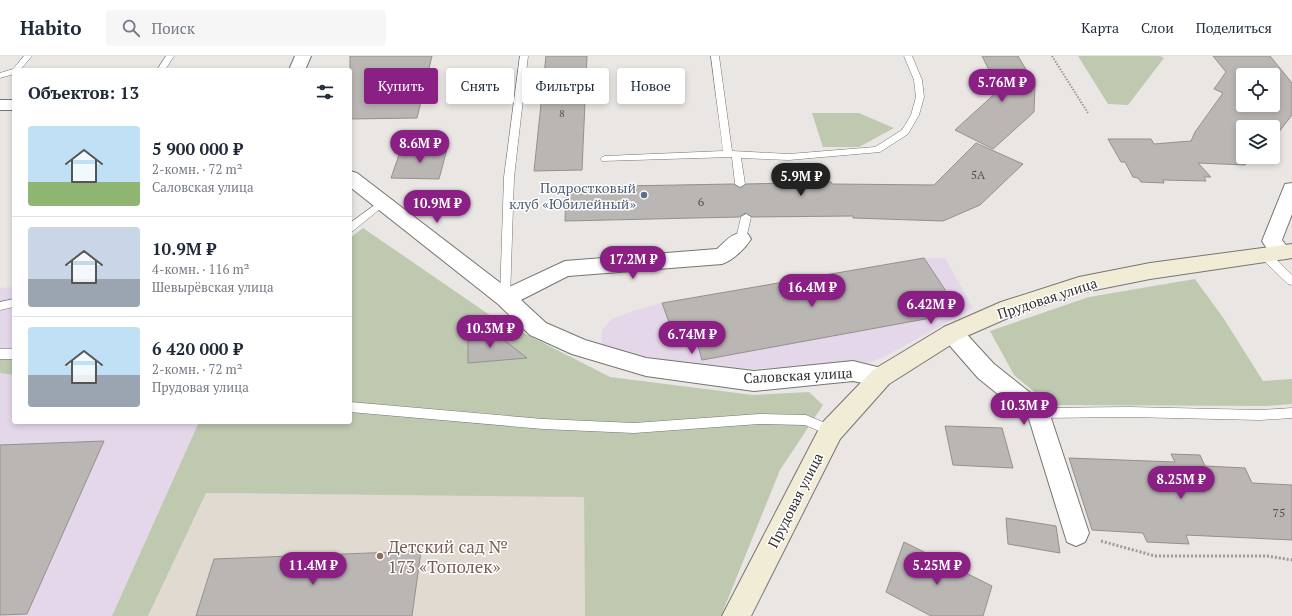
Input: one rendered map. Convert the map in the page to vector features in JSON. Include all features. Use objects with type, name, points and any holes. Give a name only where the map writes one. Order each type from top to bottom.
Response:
[{"type":"main road","name":"Прудовая улица","points":[[736,616],[831,431],[881,377],[952,333],[1009,308],[1079,285],[1150,271],[1280,253]]},
{"type":"street","points":[[298,68],[303,56]]},
{"type":"street","points":[[0,105],[12,105]]},
{"type":"street","name":"Саловская улица","points":[[352,179],[505,298],[538,329],[580,348],[646,367],[754,380],[853,371],[881,377]]},
{"type":"street","points":[[1280,253],[1272,241],[1292,189]]},
{"type":"street","points":[[505,298],[565,268],[722,256],[741,239]]},
{"type":"street","points":[[952,333],[986,372],[1039,413],[1076,533]]},
{"type":"lane","points":[[17,68],[28,56]]},
{"type":"lane","points":[[162,68],[170,56]]},
{"type":"lane","points":[[505,298],[509,176],[524,56]]},
{"type":"lane","points":[[715,56],[732,155],[740,184]]},
{"type":"lane","points":[[605,159],[732,155],[789,157],[877,150],[905,132],[915,115],[920,97],[918,80],[908,56]]},
{"type":"lane","points":[[0,76],[12,71]]},
{"type":"lane","points":[[352,226],[383,202]]},
{"type":"lane","points":[[741,239],[746,217]]},
{"type":"lane","points":[[1280,253],[1292,281]]},
{"type":"lane","points":[[0,306],[12,303]]},
{"type":"lane","points":[[0,354],[12,354]]},
{"type":"lane","points":[[352,407],[543,424],[634,428],[759,419],[806,420],[831,431]]},
{"type":"lane","points":[[1039,413],[1128,412],[1260,415],[1292,413]]},
{"type":"path","points":[[1052,56],[1088,113]]},
{"type":"path","points":[[1076,533],[1154,556],[1267,556],[1292,560]]},
{"type":"shaded area","points":[[924,258],[945,258],[973,308],[884,357],[868,363],[753,369],[706,367],[657,362],[601,346],[602,330],[612,319],[639,309],[662,303]]},
{"type":"shaded area","points":[[12,287],[12,355],[0,355],[0,288]]},
{"type":"shaded area","points":[[0,373],[12,375],[12,424],[198,424],[112,616],[0,616]]},
{"type":"shaded area","name":"Детский сад № 173 «Тополек»","points":[[205,493],[584,496],[585,616],[148,616]]},
{"type":"green space","points":[[1078,56],[1160,56],[1164,58],[1128,105],[1108,104]]},
{"type":"green space","points":[[812,113],[859,113],[894,128],[859,147],[823,147]]},
{"type":"green space","points":[[363,228],[494,318],[610,377],[753,395],[809,392],[823,405],[780,470],[721,616],[585,616],[584,497],[206,493],[148,616],[112,616],[198,424],[352,424],[352,236]]},
{"type":"green space","points":[[1195,279],[1224,319],[1263,381],[1292,379],[1292,404],[1267,406],[1050,405],[1014,375],[990,331],[1089,297]]},
{"type":"green space","points":[[0,355],[12,355],[12,375],[0,373]]},
{"type":"building","points":[[350,56],[432,56],[429,68],[364,68],[364,104],[420,104],[417,118],[352,119],[352,68],[350,68]]},
{"type":"building","points":[[546,56],[587,56],[586,68],[545,68]]},
{"type":"building","points":[[982,56],[1018,56],[1035,85],[1034,112],[993,149],[955,130],[999,90]]},
{"type":"building","points":[[1213,56],[1270,56],[1280,68],[1236,68],[1236,112],[1280,112],[1280,68],[1292,83],[1292,115],[1280,130],[1280,120],[1236,120],[1236,164],[1246,164],[1245,165],[1198,163],[1211,177],[1204,177],[1206,181],[1163,180],[1164,183],[1141,182],[1138,178],[1133,177],[1125,162],[1121,162],[1108,139],[1151,139],[1154,144],[1191,141],[1195,132],[1223,93],[1214,89],[1226,72]]},
{"type":"building","points":[[541,104],[585,104],[582,170],[534,171]]},
{"type":"building","points":[[976,143],[1023,164],[980,205],[943,221],[853,218],[853,216],[752,217],[745,213],[739,217],[565,221],[566,187],[733,184],[741,188],[746,184],[831,182],[832,184],[934,185]]},
{"type":"building","points":[[401,149],[447,149],[439,179],[391,178]]},
{"type":"building","points":[[924,258],[944,288],[958,313],[702,360],[691,321],[670,325],[662,303]]},
{"type":"building","points":[[495,333],[527,358],[468,363],[468,335]]},
{"type":"building","points":[[945,426],[1002,428],[1013,468],[953,465]]},
{"type":"building","points":[[104,441],[27,614],[0,615],[0,445]]},
{"type":"building","points":[[1171,454],[1200,455],[1205,466],[1245,468],[1252,483],[1292,485],[1292,540],[1186,535],[1189,544],[1147,542],[1143,533],[1092,530],[1069,458],[1175,462]]},
{"type":"building","points":[[1006,518],[1056,526],[1060,553],[1008,544]]},
{"type":"building","points":[[904,542],[992,586],[983,616],[931,616],[886,592]]},
{"type":"building","points":[[421,551],[412,616],[196,616],[214,559]]},
{"type":"place","name":"Подростковый клуб «Юбилейный»","points":[[644,195]]},
{"type":"place","name":"Детский сад № 173 «Тополек»","points":[[380,556]]}]
